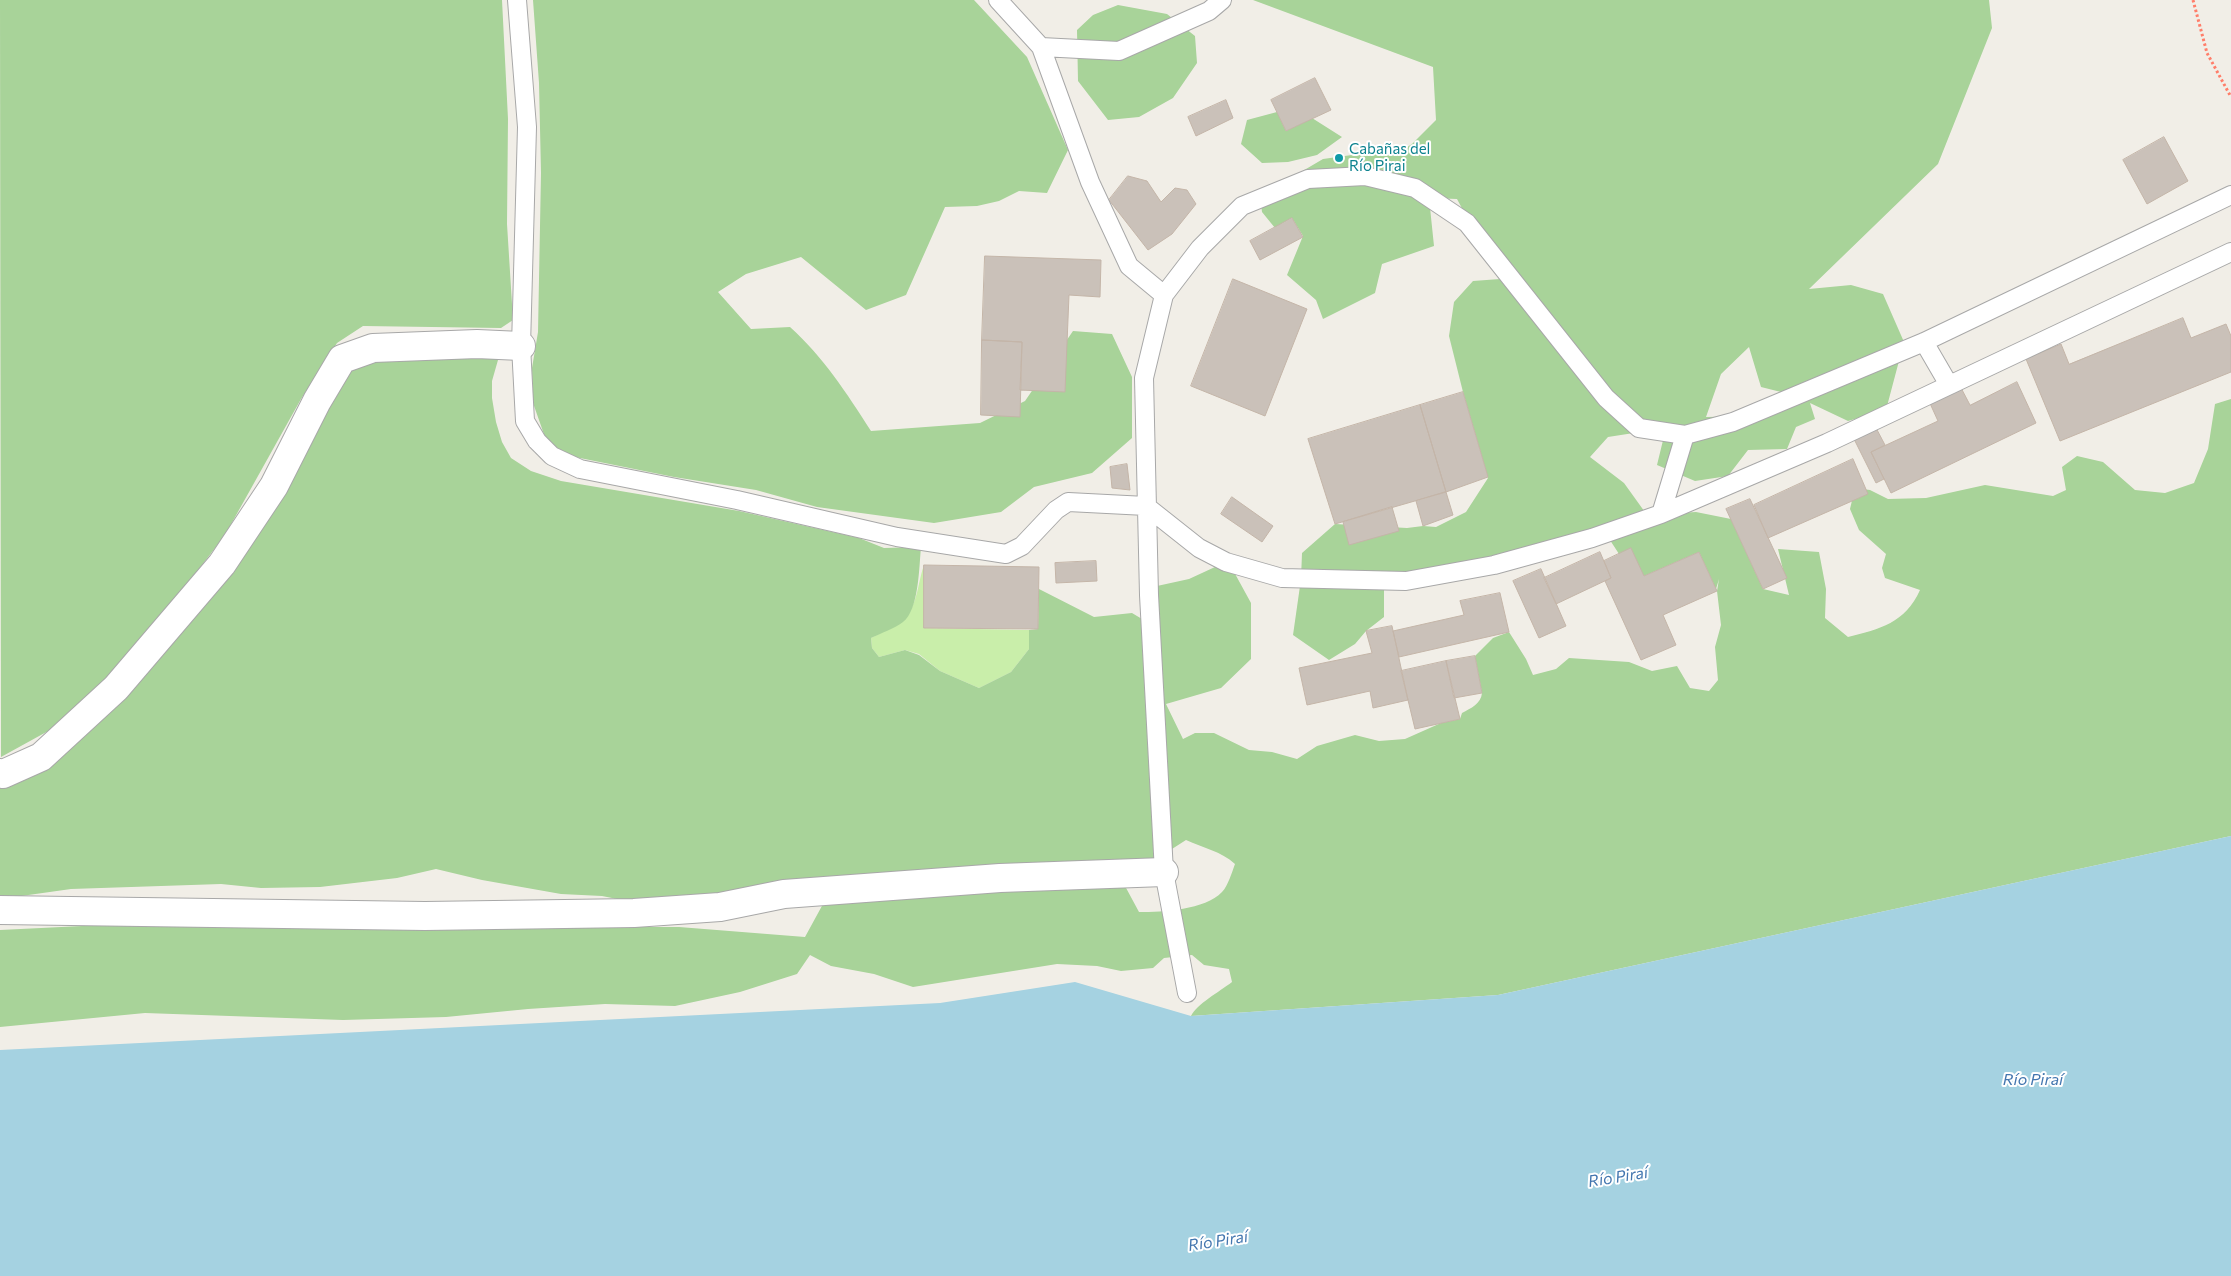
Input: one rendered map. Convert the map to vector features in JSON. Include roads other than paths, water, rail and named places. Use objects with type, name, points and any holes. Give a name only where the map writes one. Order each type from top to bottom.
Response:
[{"type":"street","points":[[0,773],[3,774],[41,757],[72,730],[116,688],[222,564],[274,486],[317,401],[342,359],[373,348],[477,344],[521,346]]},
{"type":"street","points":[[0,910],[425,916],[634,914],[720,907],[784,894],[1000,878],[1164,872]]},
{"type":"lane","points":[[517,0],[527,127],[521,346],[525,421],[537,441],[552,456],[580,469],[736,500],[897,537],[1006,554],[1022,546],[1056,510],[1068,502],[1146,506],[1199,548],[1235,564],[1282,578],[1406,581],[1494,565],[1592,538],[1661,514],[1828,442],[2231,252]]},
{"type":"lane","points":[[998,0],[1041,47],[1090,182],[1130,266],[1164,295]]},
{"type":"lane","points":[[1041,47],[1119,51],[1209,11],[1222,0]]},
{"type":"lane","points":[[1186,993],[1164,872],[1146,506],[1144,378],[1164,295],[1200,248],[1242,206],[1308,179],[1365,176],[1415,188],[1467,223],[1606,398],[1639,428],[1685,435],[1733,422],[1924,342],[2231,194]]},
{"type":"lane","points":[[1924,342],[1949,385]]},
{"type":"lane","points":[[1661,514],[1685,435]]},
{"type":"water","name":"Río Piraí","points":[[2231,836],[2231,1276],[0,1276],[0,1050],[940,1003],[1075,982],[1191,1016],[1498,995]]},
{"type":"place","name":"Cabañas del Río Pirai","points":[[1339,158]]}]
